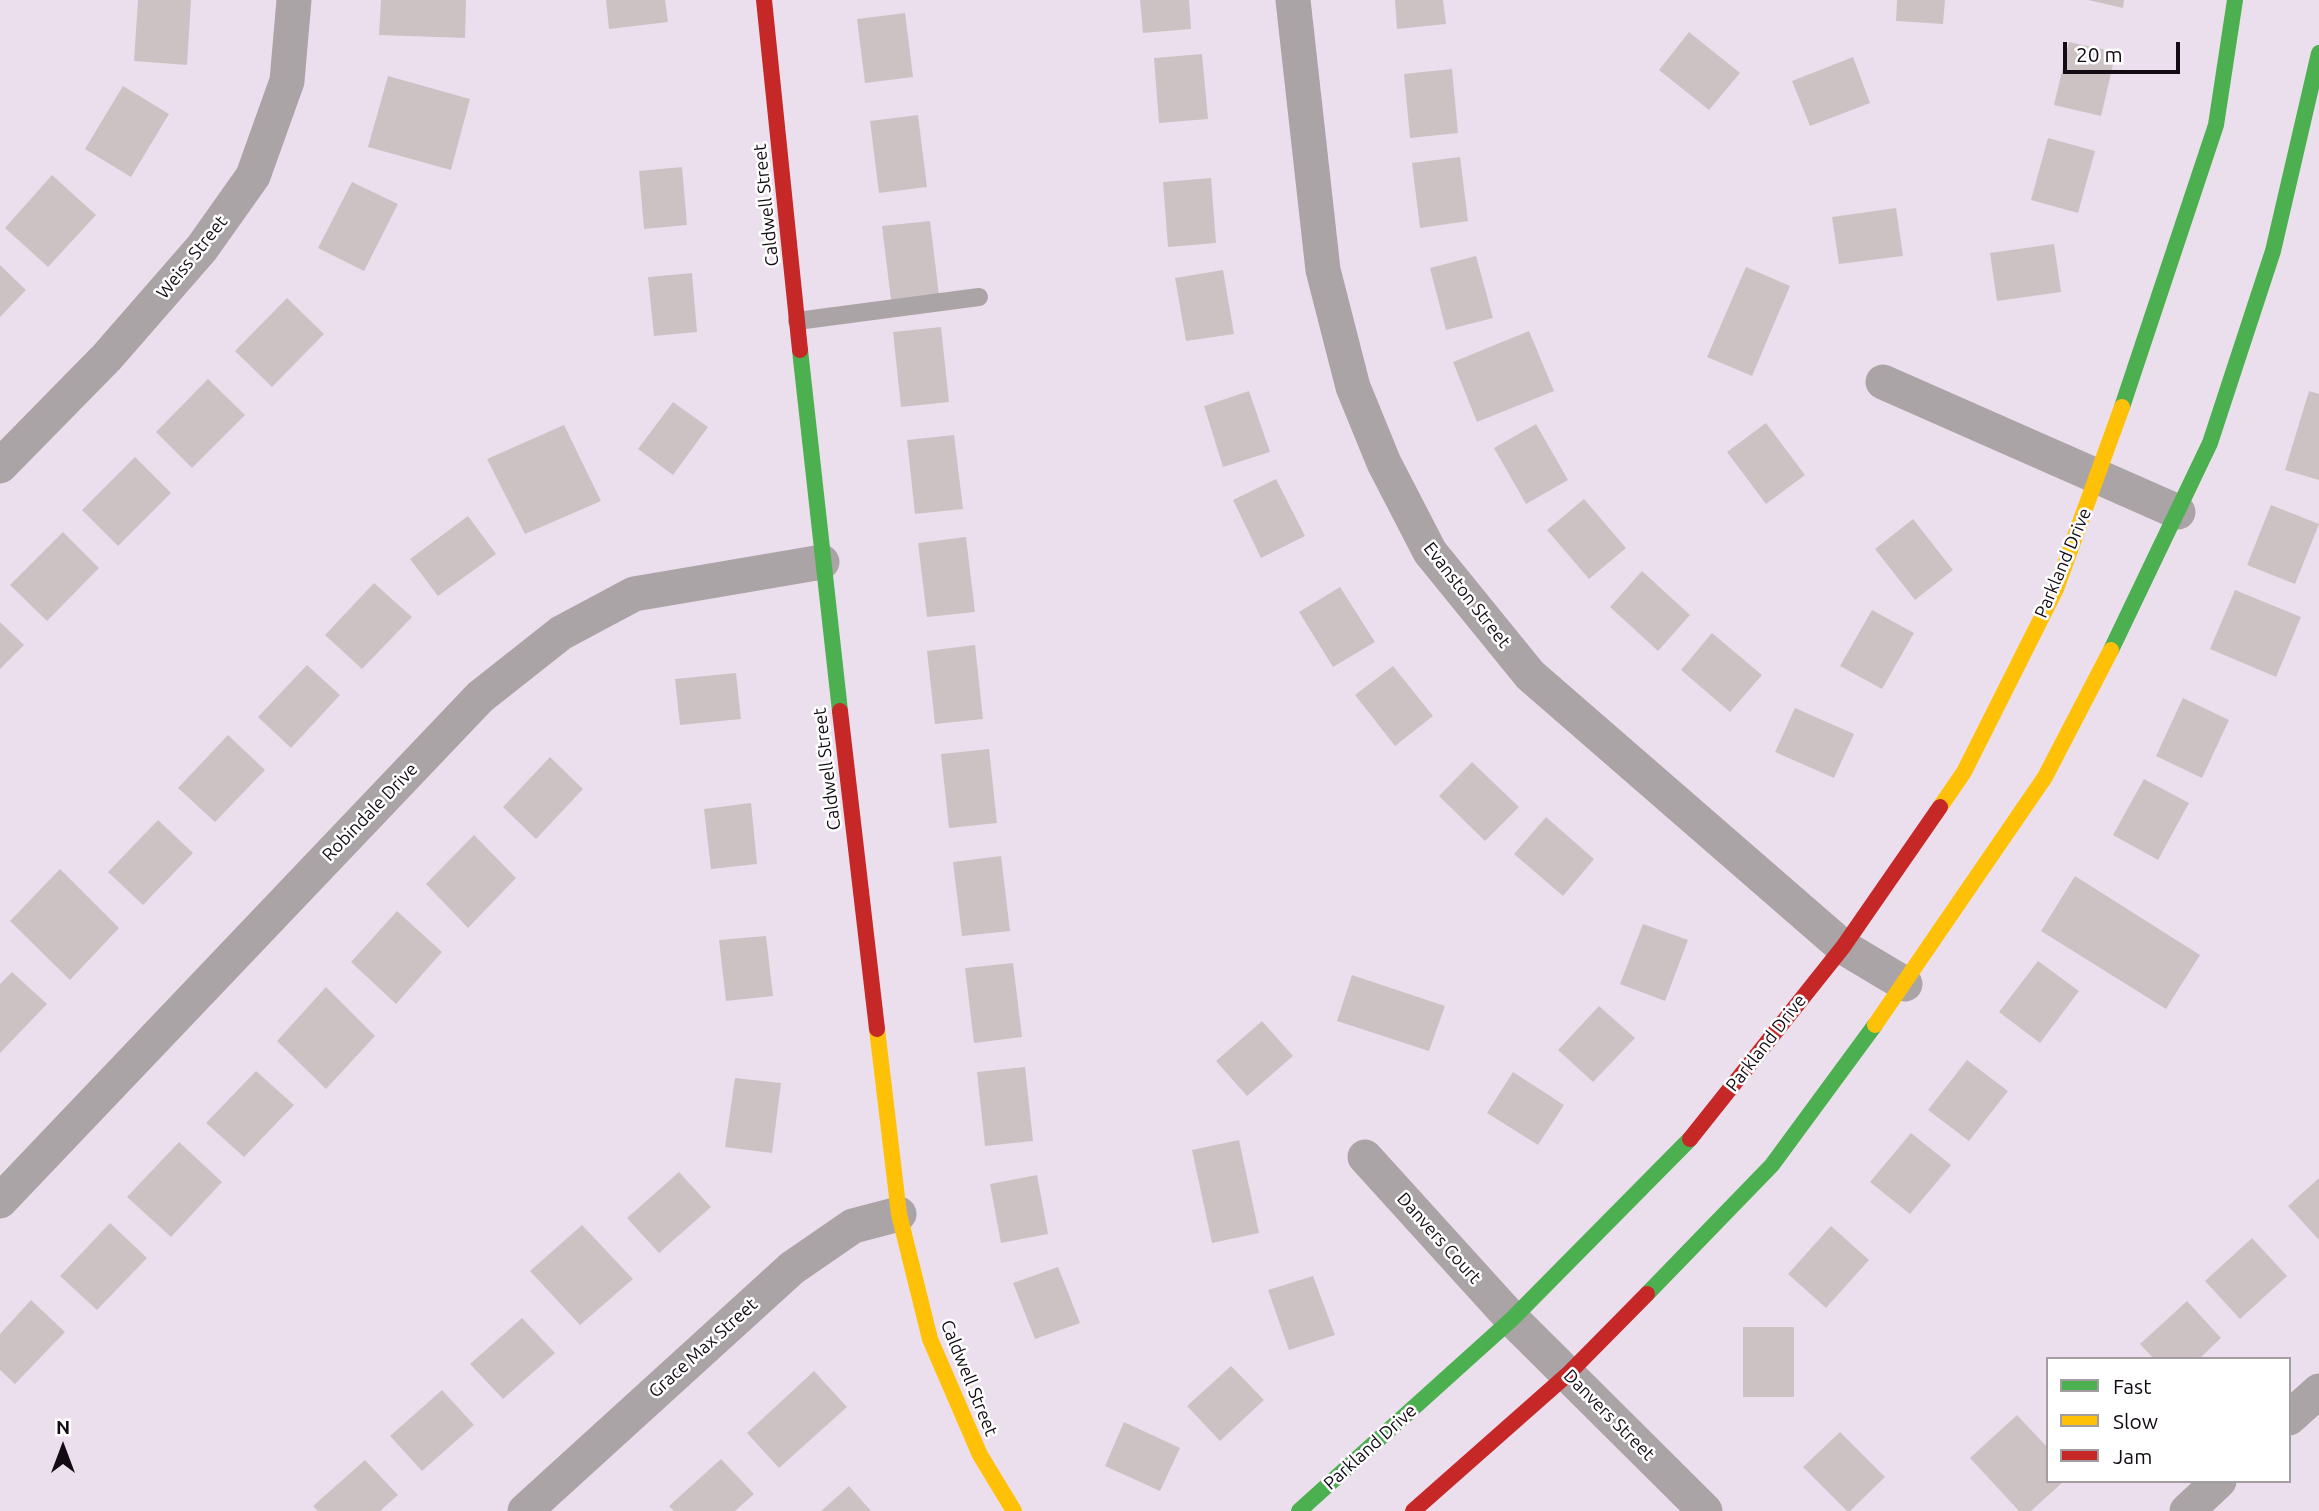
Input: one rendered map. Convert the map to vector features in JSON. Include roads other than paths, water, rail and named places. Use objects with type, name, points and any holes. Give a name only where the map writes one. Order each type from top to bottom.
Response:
[{"type":"street","name":"Weiss Street","points":[[0,466],[107,357],[202,248],[253,176],[287,81],[294,0]]},
{"type":"street","name":"Caldwell Street","points":[[764,0],[822,562],[899,1213],[930,1339],[980,1455],[1014,1511]]},
{"type":"street","name":"Evanston Street","points":[[1293,0],[1323,270],[1353,387],[1384,463],[1430,552],[1530,675],[1843,947],[1905,985]]},
{"type":"street","name":"Parkland Drive","points":[[1299,1511],[1512,1319],[1688,1141],[1843,947],[1964,772],[2056,589],[2099,475],[2216,125],[2235,0]]},
{"type":"street","points":[[1413,1511],[1568,1374],[1772,1165],[1905,985],[2045,778],[2132,610],[2210,443],[2273,251],[2319,53]]},
{"type":"street","points":[[1883,382],[2178,512]]},
{"type":"street","name":"Robindale Drive","points":[[0,1201],[480,697],[561,633],[634,594],[822,562]]},
{"type":"street","name":"Danvers Court","points":[[1365,1157],[1512,1319]]},
{"type":"street","name":"Grace Max Street","points":[[525,1511],[792,1268],[853,1226],[899,1213]]},
{"type":"street","name":"Danvers Street","points":[[1512,1319],[1705,1511]]},
{"type":"street","points":[[2291,1416],[2319,1391]]},
{"type":"street","points":[[2186,1511],[2217,1483]]},
{"type":"lane","points":[[797,321],[979,298]]}]
